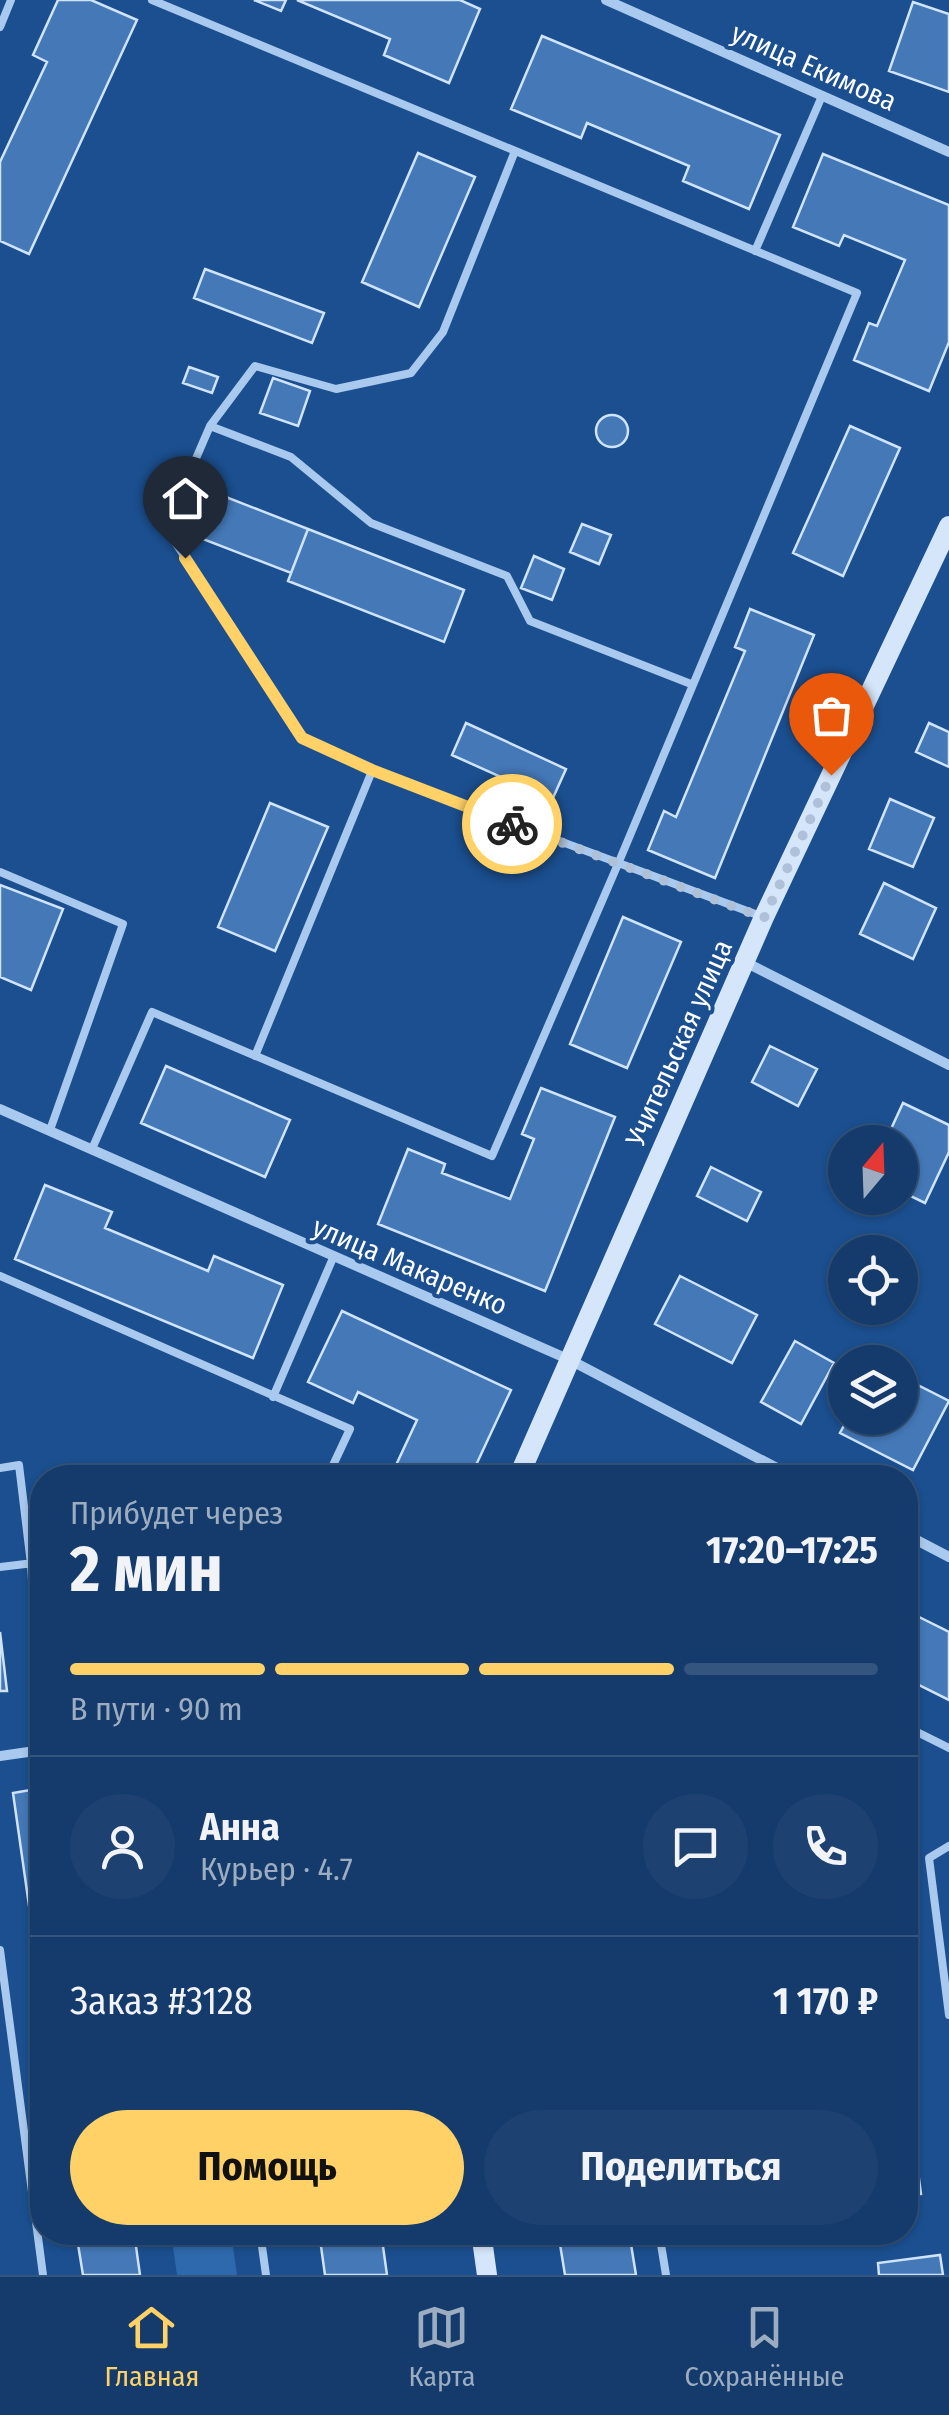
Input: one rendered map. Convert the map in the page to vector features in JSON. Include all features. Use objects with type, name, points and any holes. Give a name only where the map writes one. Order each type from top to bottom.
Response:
[{"type":"street","name":"улица Екимова","points":[[606,0],[949,152]]},
{"type":"street","name":"Учительская улица","points":[[524,1465],[744,962],[949,526]]},
{"type":"street","points":[[744,962],[949,1064]]},
{"type":"street","name":"улица Макаренко","points":[[0,1108],[570,1360],[771,1465]]},
{"type":"street","points":[[918,1541],[949,1557]]},
{"type":"street","points":[[0,1756],[30,1752]]},
{"type":"street","points":[[482,2245],[486,2275]]},
{"type":"lane","points":[[0,27],[11,0]]},
{"type":"lane","points":[[92,1149],[152,1012],[492,1156],[857,293],[152,0]]},
{"type":"lane","points":[[755,251],[822,96]]},
{"type":"lane","points":[[515,151],[443,332],[410,373],[336,390],[256,366],[210,426],[166,528],[302,738],[372,770],[764,918]]},
{"type":"lane","points":[[210,426],[291,457],[371,523],[507,576],[530,621],[692,684]]},
{"type":"lane","points":[[255,1056],[372,770]]},
{"type":"lane","points":[[0,872],[122,924],[50,1130]]},
{"type":"lane","points":[[273,1397],[333,1258]]},
{"type":"lane","points":[[0,1276],[350,1430],[333,1465]]},
{"type":"lane","points":[[0,1468],[19,1466],[30,1564],[0,1567]]},
{"type":"lane","points":[[918,1732],[949,1748]]},
{"type":"lane","points":[[949,1846],[929,1858],[949,2014]]},
{"type":"lane","points":[[0,1950],[30,2177]]},
{"type":"lane","points":[[39,2245],[43,2275]]},
{"type":"lane","points":[[262,2245],[266,2275]]},
{"type":"lane","points":[[661,2245],[666,2275]]},
{"type":"shaded area","points":[[173,2245],[233,2245],[237,2275],[177,2275]]},
{"type":"building","points":[[58,0],[91,0],[137,20],[29,254],[0,241],[0,162],[47,62],[33,55]]},
{"type":"building","points":[[254,0],[286,0],[281,11]]},
{"type":"building","points":[[297,0],[460,0],[480,9],[449,83],[384,55],[390,39]]},
{"type":"building","points":[[913,2],[949,14],[949,92],[889,71]]},
{"type":"building","points":[[542,36],[780,135],[749,209],[683,181],[689,166],[587,123],[581,138],[511,109]]},
{"type":"building","points":[[418,153],[475,177],[419,307],[362,282]]},
{"type":"building","points":[[823,154],[949,205],[949,342],[929,391],[854,360],[869,323],[877,326],[905,260],[844,235],[839,246],[793,227]]},
{"type":"building","points":[[205,269],[324,313],[312,343],[194,298]]},
{"type":"building","points":[[189,367],[218,377],[212,393],[183,383]]},
{"type":"building","points":[[273,378],[310,391],[298,426],[260,413]]},
{"type":"building","points":[[612,415],[624,419],[628,431],[624,443],[612,447],[600,443],[596,431],[600,419]]},
{"type":"building","points":[[850,426],[900,448],[843,576],[793,553]]},
{"type":"building","points":[[208,490],[308,529],[291,573],[190,534]]},
{"type":"building","points":[[582,524],[611,535],[599,564],[570,552]]},
{"type":"building","points":[[308,529],[464,590],[444,642],[288,581]]},
{"type":"building","points":[[534,556],[564,569],[552,600],[521,588]]},
{"type":"building","points":[[750,609],[814,635],[715,878],[648,850],[664,811],[676,817],[745,651],[735,647]]},
{"type":"building","points":[[466,723],[566,769],[552,800],[452,755]]},
{"type":"building","points":[[929,723],[949,732],[949,767],[916,752]]},
{"type":"building","points":[[890,799],[934,818],[913,867],[869,849]]},
{"type":"building","points":[[270,803],[328,827],[275,951],[218,927]]},
{"type":"building","points":[[884,883],[936,908],[913,959],[860,934]]},
{"type":"building","points":[[0,885],[63,909],[31,990],[0,977]]},
{"type":"building","points":[[623,917],[681,942],[627,1068],[570,1044]]},
{"type":"building","points":[[770,1046],[817,1069],[798,1106],[752,1082]]},
{"type":"building","points":[[166,1066],[290,1120],[265,1177],[141,1123]]},
{"type":"building","points":[[541,1088],[615,1117],[545,1291],[378,1224],[408,1149],[445,1164],[442,1173],[510,1199],[534,1139],[522,1134]]},
{"type":"building","points":[[903,1103],[949,1125],[949,1152],[925,1203],[918,1200],[918,1125],[893,1125]]},
{"type":"building","points":[[711,1167],[761,1192],[747,1221],[697,1196]]},
{"type":"building","points":[[45,1185],[112,1212],[105,1228],[208,1271],[214,1256],[283,1285],[253,1358],[15,1259]]},
{"type":"building","points":[[680,1276],[757,1315],[732,1363],[655,1324]]},
{"type":"building","points":[[342,1311],[511,1390],[476,1465],[396,1465],[417,1420],[358,1392],[353,1403],[308,1382]]},
{"type":"building","points":[[795,1341],[828,1360],[828,1374],[801,1424],[761,1402]]},
{"type":"building","points":[[918,1385],[949,1401],[916,1465],[903,1465],[844,1435],[918,1435]]},
{"type":"building","points":[[918,1616],[949,1632],[949,1700],[918,1684]]},
{"type":"building","points":[[0,1632],[7,1691],[0,1691]]},
{"type":"building","points":[[30,1790],[30,1913],[13,1793]]},
{"type":"building","points":[[78,2245],[136,2245],[140,2275],[83,2275]]},
{"type":"building","points":[[321,2245],[383,2245],[387,2275],[325,2275]]},
{"type":"building","points":[[560,2245],[631,2245],[636,2275],[565,2275]]},
{"type":"building","points":[[940,2255],[943,2275],[879,2275],[878,2263]]},
{"type":"way so far","points":[[512,824],[764,918],[831,775]]},
{"type":"route","points":[[185,558],[302,738],[372,770],[512,824]]}]
